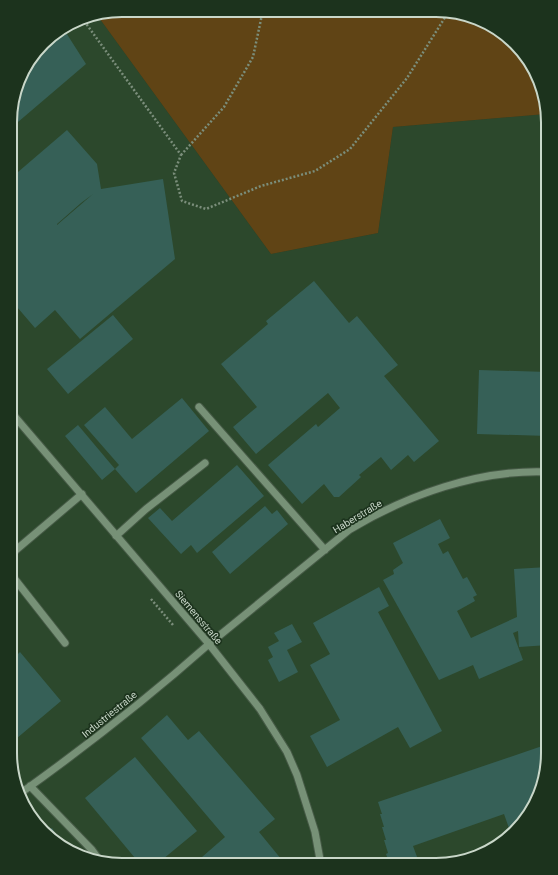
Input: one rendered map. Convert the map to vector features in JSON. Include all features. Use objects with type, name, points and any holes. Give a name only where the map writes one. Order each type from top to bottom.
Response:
[{"type":"street","points":[[199,408],[324,550]]},
{"type":"street","name":"Siemensstraße","points":[[17,419],[209,644],[260,709],[287,752],[297,776],[315,832],[320,858]]},
{"type":"street","points":[[116,536],[146,509],[205,463]]},
{"type":"street","name":"Haberstraße","points":[[209,644],[349,530],[373,516],[398,504],[465,482],[500,475],[533,471],[541,472]]},
{"type":"street","points":[[17,549],[82,494]]},
{"type":"street","points":[[17,582],[65,643]]},
{"type":"street","name":"Industriestraße","points":[[24,790],[102,734],[209,644]]},
{"type":"street","points":[[30,786],[95,854]]},
{"type":"path","points":[[262,17],[254,58],[224,107],[181,155],[174,173],[182,201],[206,209],[261,186],[315,171],[350,149],[407,78],[444,18]]},
{"type":"path","points":[[86,24],[181,155]]},
{"type":"path","points":[[151,599],[173,625]]},
{"type":"shaded area","points":[[115,17],[450,18],[476,25],[489,31],[510,48],[519,58],[527,69],[533,82],[539,101],[540,114],[393,127],[378,233],[271,254],[100,19]]},
{"type":"shaded area","points":[[100,19],[271,254],[378,233],[393,127],[540,114],[541,760],[539,774],[530,800],[515,822],[489,844],[457,856],[443,858],[122,858],[108,857],[82,850],[69,844],[58,836],[39,817],[31,806],[19,774],[17,760],[17,122],[18,108],[25,82],[31,69],[53,43],[69,31]]},
{"type":"building","points":[[66,33],[86,64],[17,123],[18,108],[25,82],[31,69],[53,43]]},
{"type":"building","points":[[67,130],[97,164],[101,189],[163,179],[175,259],[80,339],[55,310],[35,328],[17,307],[17,173]],"holes":[[[93,194],[57,225],[81,203]]]},
{"type":"building","points":[[314,281],[349,323],[357,316],[398,365],[384,376],[439,441],[414,462],[408,455],[391,470],[381,457],[359,475],[361,477],[339,497],[334,497],[324,484],[302,504],[268,465],[316,424],[318,427],[340,408],[328,393],[256,454],[233,427],[257,407],[221,364],[268,324],[266,321]]},
{"type":"building","points":[[113,315],[133,339],[68,394],[47,369]]},
{"type":"building","points":[[479,370],[541,372],[541,436],[477,434]]},
{"type":"building","points":[[182,398],[209,431],[136,493],[115,469],[119,465],[84,425],[105,407],[132,439]]},
{"type":"building","points":[[78,425],[115,469],[102,480],[65,436]]},
{"type":"building","points":[[237,465],[264,496],[197,553],[191,545],[181,554],[148,518],[160,508],[172,521]]},
{"type":"building","points":[[265,506],[272,514],[277,510],[288,524],[230,574],[212,552]]},
{"type":"building","points":[[440,519],[450,538],[438,544],[443,554],[448,551],[463,579],[467,577],[477,595],[473,597],[475,601],[457,611],[471,638],[517,617],[514,569],[541,567],[541,645],[519,647],[518,631],[513,633],[523,660],[479,679],[473,665],[439,680],[383,580],[394,574],[393,570],[403,563],[393,543]]},
{"type":"building","points":[[379,587],[389,606],[378,612],[442,731],[410,748],[398,727],[327,767],[310,736],[340,720],[310,665],[330,654],[313,623]]},
{"type":"building","points":[[292,624],[302,642],[287,650],[298,672],[279,682],[268,660],[273,657],[268,647],[279,641],[274,633]]},
{"type":"building","points":[[20,652],[61,701],[17,738],[17,653],[18,654]]},
{"type":"building","points":[[167,715],[188,740],[199,731],[275,819],[259,832],[280,858],[201,858],[225,837],[141,738]]},
{"type":"building","points":[[541,746],[539,774],[530,800],[515,822],[509,828],[504,814],[413,846],[417,858],[387,858],[386,854],[388,853],[384,840],[386,840],[382,827],[384,827],[380,814],[382,814],[378,802]]},
{"type":"building","points":[[135,757],[197,831],[164,858],[135,858],[85,798]]}]
